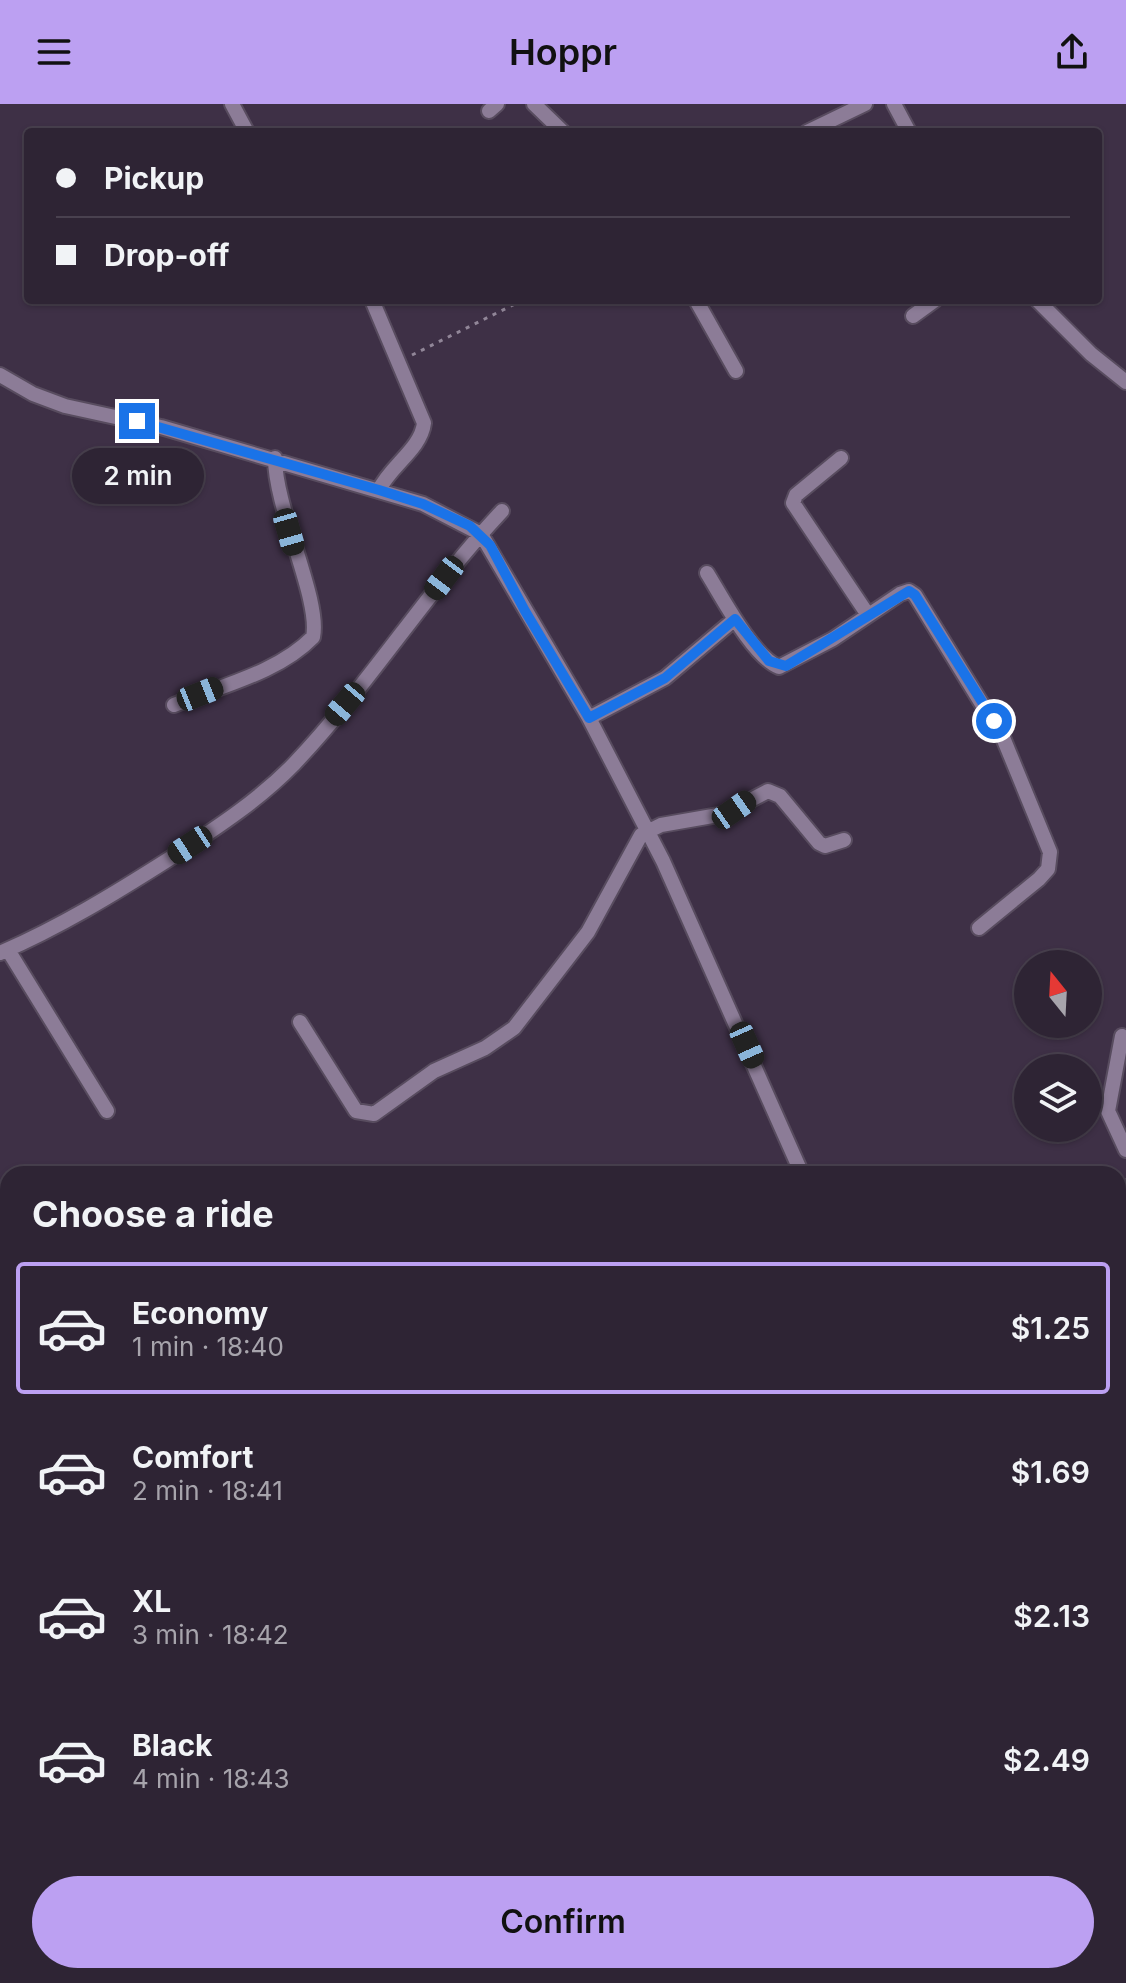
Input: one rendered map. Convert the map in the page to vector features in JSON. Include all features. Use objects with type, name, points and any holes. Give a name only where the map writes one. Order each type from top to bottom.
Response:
[{"type":"street","points":[[232,104],[245,128]]},
{"type":"street","points":[[534,104],[559,128]]},
{"type":"street","points":[[815,128],[865,104]]},
{"type":"street","points":[[894,104],[907,128]]},
{"type":"street","points":[[374,304],[421,413],[423,431],[379,490]]},
{"type":"street","points":[[698,304],[736,371]]},
{"type":"street","points":[[913,316],[930,304]]},
{"type":"street","points":[[1041,304],[1091,354],[1126,382]]},
{"type":"street","points":[[0,375],[33,394],[65,406],[161,427],[379,490],[450,515],[481,534],[589,718],[648,830],[798,1166]]},
{"type":"street","points":[[174,705],[277,663],[313,637],[312,612],[275,483],[275,458]]},
{"type":"street","points":[[841,458],[796,495],[793,503],[868,615]]},
{"type":"street","points":[[107,1111],[4,951],[103,901],[211,831],[274,783],[329,724],[502,511]]},
{"type":"street","points":[[707,573],[735,619],[769,661],[779,667],[796,661],[900,594],[909,591],[915,595],[999,730],[1050,852],[1048,869],[1039,879],[979,928]]},
{"type":"street","points":[[589,718],[665,678],[735,619]]},
{"type":"street","points":[[300,1022],[356,1111],[367,1116],[382,1110],[434,1071],[485,1048],[514,1028],[588,932],[612,892],[630,851],[648,830],[672,822],[724,814],[768,791],[780,796],[819,843],[825,846],[844,840]]},
{"type":"street","points":[[1122,1036],[1108,1111],[1126,1150]]},
{"type":"path","points":[[398,362],[515,304]]},
{"type":"route","points":[[137,421],[379,490],[423,504],[470,526],[490,545],[525,611],[589,718],[665,678],[735,619],[769,661],[779,667],[786,666],[909,591],[915,595],[994,721]]}]
